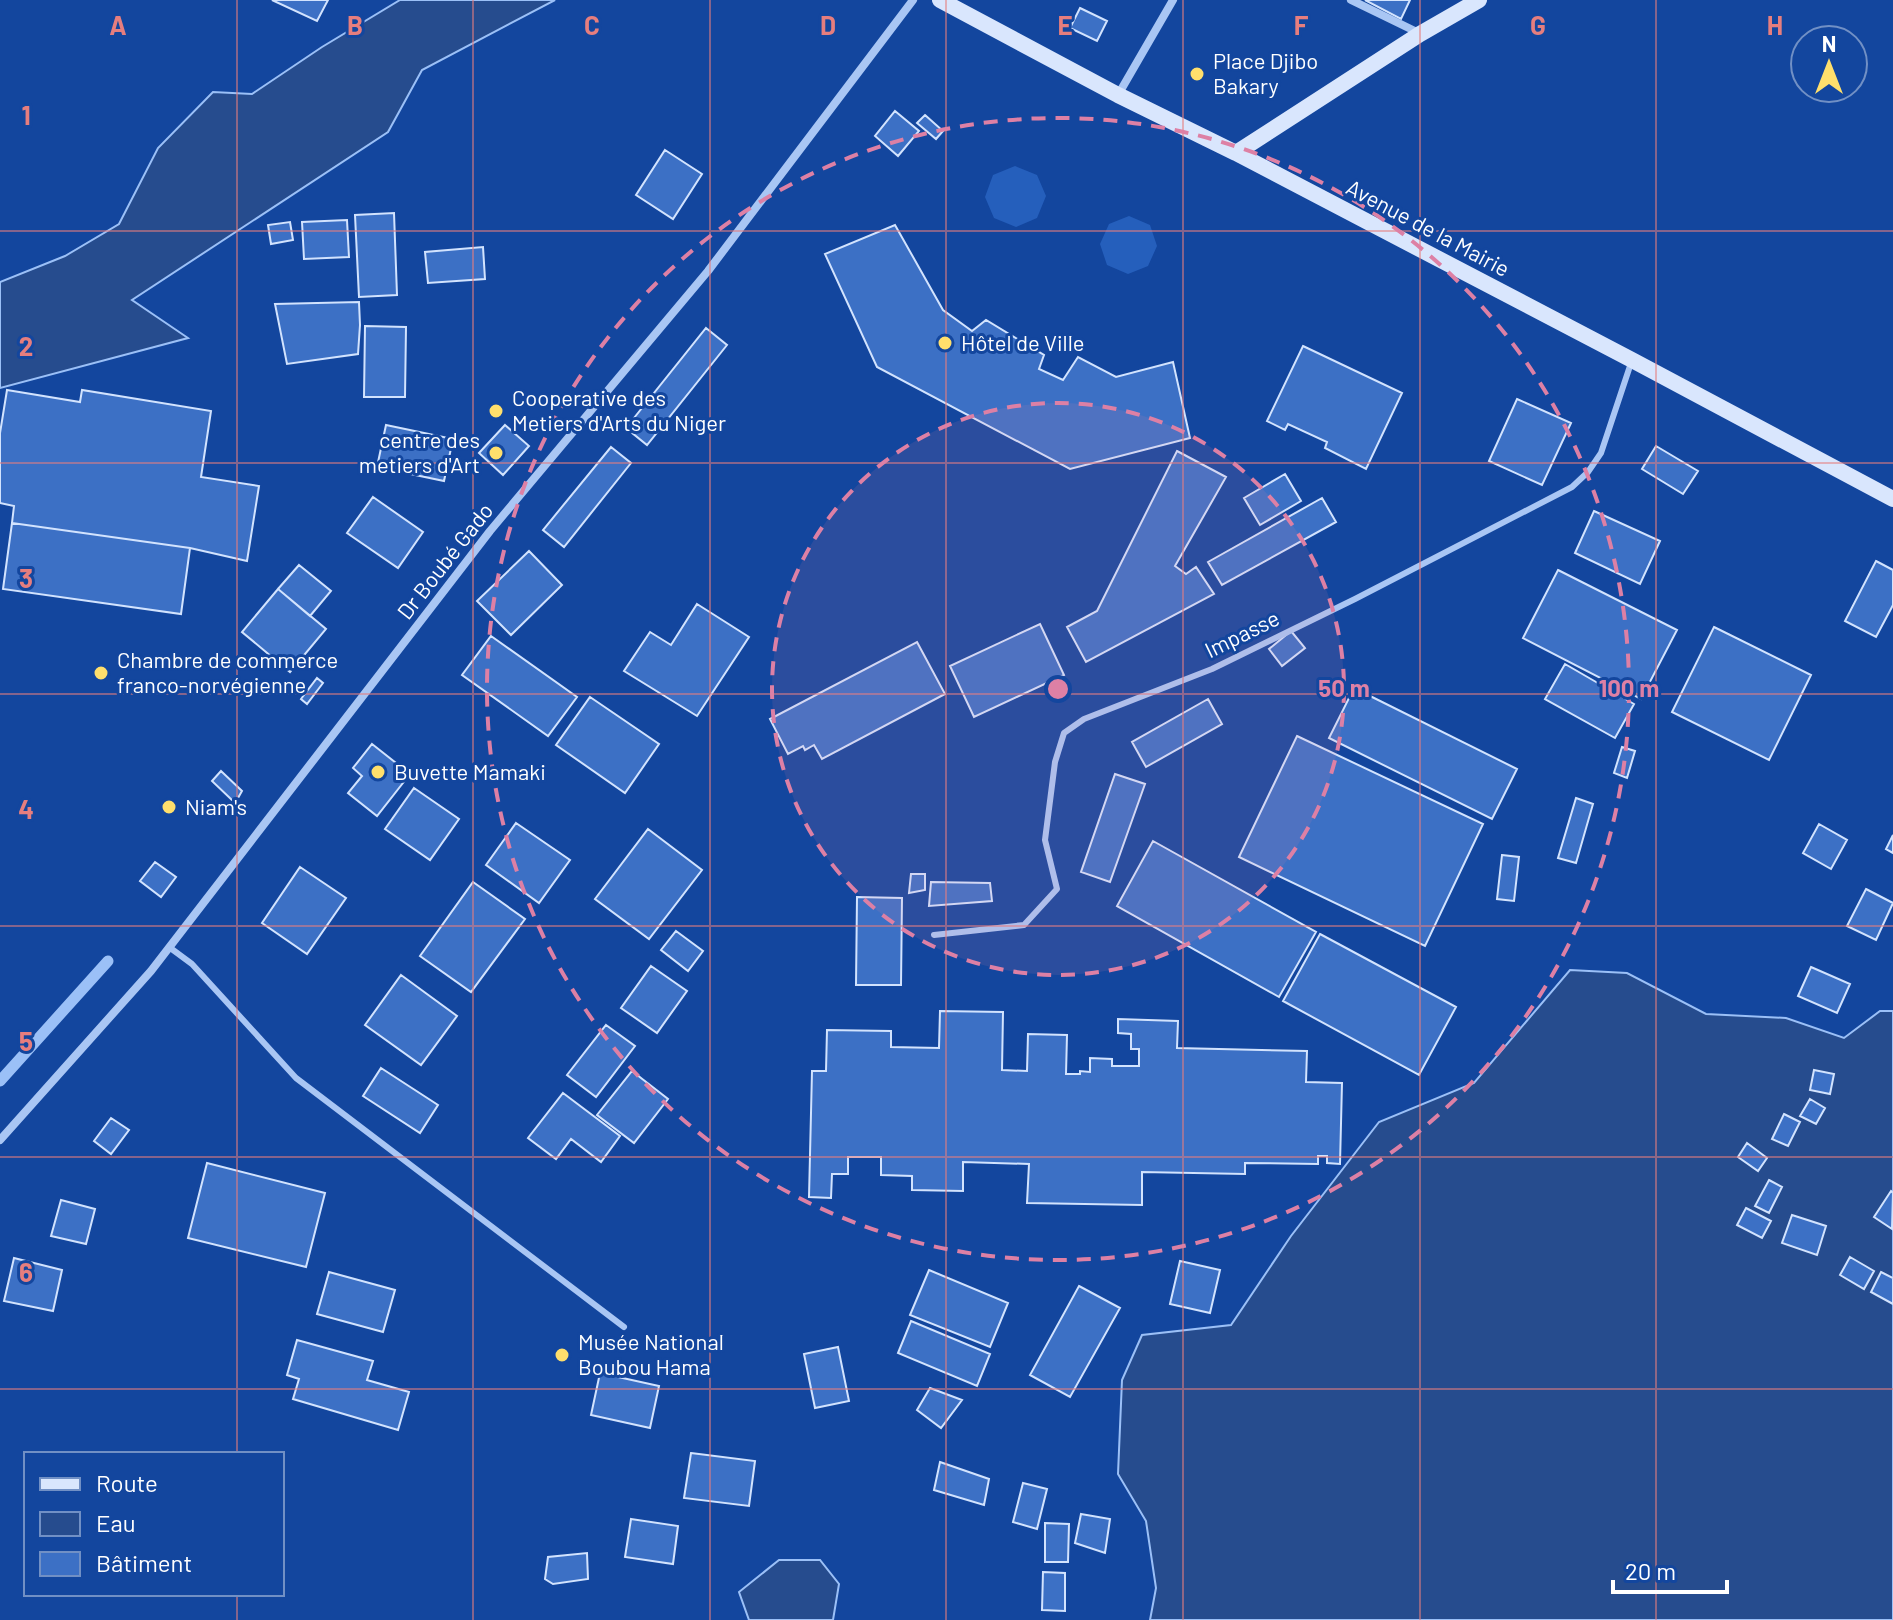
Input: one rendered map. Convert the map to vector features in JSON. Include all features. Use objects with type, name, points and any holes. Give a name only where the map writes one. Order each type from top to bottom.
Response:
[{"type":"street","name":"Dr Boubé Gado","points":[[0,1140],[151,971],[490,531],[708,271],[913,0]]},
{"type":"street","name":"Avenue de la Mairie","points":[[940,0],[1893,499]]},
{"type":"street","points":[[1118,95],[1173,0]]},
{"type":"street","points":[[1351,0],[1420,34]]},
{"type":"street","points":[[1236,153],[1420,34],[1479,0]]},
{"type":"lane","name":"Impasse","points":[[934,935],[1024,925],[1057,889],[1045,840],[1055,762],[1064,733],[1084,719],[1212,669],[1572,487],[1588,472],[1601,453],[1632,360]]},
{"type":"lane","points":[[169,947],[192,964],[296,1078],[624,1327]]},
{"type":"shaded area","points":[[1015,166],[1037,175],[1046,196],[1037,218],[1016,227],[994,218],[985,197],[993,175]]},
{"type":"shaded area","points":[[1129,216],[1150,225],[1157,246],[1148,266],[1128,274],[1107,265],[1100,244],[1109,224]]},
{"type":"water","points":[[400,0],[555,0],[422,70],[388,132],[132,300],[188,338],[0,388],[0,282],[65,256],[119,224],[158,148],[213,92],[252,94]]},
{"type":"water","points":[[1570,970],[1627,973],[1706,1014],[1786,1018],[1844,1038],[1880,1011],[1893,1011],[1893,1620],[1150,1620],[1156,1588],[1146,1521],[1118,1474],[1122,1380],[1142,1335],[1231,1325],[1291,1236],[1379,1122],[1474,1083]]},
{"type":"water","points":[[779,1560],[820,1560],[839,1584],[833,1620],[749,1620],[739,1592]]},
{"type":"building","points":[[272,0],[328,0],[317,21]]},
{"type":"building","points":[[1365,0],[1410,0],[1401,19]]},
{"type":"building","points":[[1080,8],[1107,21],[1097,41],[1070,28]]},
{"type":"building","points":[[895,111],[919,131],[898,156],[875,136]]},
{"type":"building","points":[[925,115],[943,131],[936,139],[917,123]]},
{"type":"building","points":[[665,150],[702,174],[673,219],[636,195]]},
{"type":"building","points":[[394,213],[397,295],[359,297],[355,215]]},
{"type":"building","points":[[347,220],[349,257],[304,259],[302,222]]},
{"type":"building","points":[[290,222],[293,240],[271,244],[268,225]]},
{"type":"building","name":"Hôtel de Ville","points":[[895,225],[943,310],[972,331],[986,320],[1044,355],[1039,369],[1063,380],[1078,357],[1116,377],[1173,362],[1190,438],[1070,469],[877,367],[825,254]]},
{"type":"building","points":[[483,247],[485,279],[428,283],[425,252]]},
{"type":"building","points":[[359,302],[358,354],[287,364],[275,304]]},
{"type":"building","points":[[365,326],[406,327],[405,397],[364,397]]},
{"type":"building","points":[[706,328],[727,345],[647,445],[626,428]]},
{"type":"building","points":[[1303,346],[1402,393],[1366,469],[1325,448],[1327,442],[1288,424],[1285,430],[1267,421]]},
{"type":"building","points":[[7,390],[80,402],[82,390],[211,411],[201,477],[259,486],[247,561],[190,548],[12,523],[14,506],[0,503],[0,433]]},
{"type":"building","points":[[1517,399],[1571,423],[1542,485],[1489,461]]},
{"type":"building","points":[[386,425],[453,439],[444,481],[377,467]]},
{"type":"building","points":[[505,425],[529,446],[503,475],[479,453]]},
{"type":"building","points":[[1656,446],[1698,471],[1683,494],[1642,469]]},
{"type":"building","points":[[611,447],[631,463],[564,547],[543,530]]},
{"type":"building","points":[[1177,451],[1226,477],[1175,566],[1186,574],[1196,567],[1214,594],[1086,662],[1067,627],[1097,611]]},
{"type":"building","points":[[1285,474],[1301,501],[1260,525],[1244,498]]},
{"type":"building","points":[[373,497],[423,532],[398,568],[347,533]]},
{"type":"building","points":[[1322,498],[1336,522],[1222,585],[1208,562]]},
{"type":"building","points":[[1594,511],[1660,541],[1640,584],[1575,553]]},
{"type":"building","points":[[12,523],[190,548],[181,614],[3,589]]},
{"type":"building","points":[[529,551],[562,585],[511,635],[477,601]]},
{"type":"building","points":[[1876,561],[1893,570],[1893,605],[1876,637],[1845,621]]},
{"type":"building","points":[[299,565],[331,591],[310,616],[278,589]]},
{"type":"building","points":[[1558,570],[1677,630],[1641,699],[1523,638]]},
{"type":"building","points":[[278,589],[326,629],[290,672],[242,632]]},
{"type":"building","points":[[697,604],[749,637],[697,716],[624,671],[650,632],[671,645]]},
{"type":"building","points":[[1040,624],[1064,675],[974,717],[950,666]]},
{"type":"building","points":[[1714,627],[1811,675],[1769,760],[1672,712]]},
{"type":"building","points":[[1291,631],[1305,648],[1282,666],[1269,649]]},
{"type":"building","points":[[491,636],[577,697],[548,736],[462,675]]},
{"type":"building","points":[[917,642],[945,694],[822,759],[814,745],[805,750],[803,746],[788,754],[770,719]]},
{"type":"building","points":[[1565,664],[1634,704],[1615,738],[1545,699]]},
{"type":"building","points":[[317,678],[323,683],[307,704],[301,699]]},
{"type":"building","points":[[1354,688],[1517,769],[1492,819],[1329,738]]},
{"type":"building","points":[[590,697],[659,744],[625,793],[556,745]]},
{"type":"building","points":[[1208,699],[1222,724],[1146,767],[1132,742]]},
{"type":"building","points":[[1297,736],[1483,824],[1425,946],[1239,857]]},
{"type":"building","points":[[372,744],[410,774],[377,816],[348,793],[362,776],[353,768]]},
{"type":"building","points":[[1622,747],[1635,751],[1627,778],[1614,773]]},
{"type":"building","points":[[221,771],[242,791],[233,801],[212,781]]},
{"type":"building","points":[[1115,774],[1145,784],[1110,882],[1081,872]]},
{"type":"building","points":[[414,788],[459,819],[430,860],[385,829]]},
{"type":"building","points":[[1576,798],[1593,804],[1576,863],[1558,858]]},
{"type":"building","points":[[516,823],[570,860],[539,903],[486,865]]},
{"type":"building","points":[[1819,824],[1847,840],[1831,869],[1803,853]]},
{"type":"building","points":[[648,829],[702,870],[649,939],[595,899]]},
{"type":"building","points":[[1893,835],[1893,853],[1886,849]]},
{"type":"building","points":[[1153,841],[1316,932],[1279,997],[1117,906]]},
{"type":"building","points":[[1502,855],[1519,857],[1514,901],[1497,899]]},
{"type":"building","points":[[155,862],[176,877],[161,897],[140,881]]},
{"type":"building","points":[[300,867],[346,898],[307,954],[262,923]]},
{"type":"building","points":[[911,874],[925,874],[925,890],[909,893]]},
{"type":"building","points":[[473,882],[525,919],[471,992],[420,956]]},
{"type":"building","points":[[931,882],[990,883],[992,901],[929,906]]},
{"type":"building","points":[[1866,889],[1893,903],[1876,940],[1847,926]]},
{"type":"building","points":[[857,897],[902,898],[901,985],[856,985]]},
{"type":"building","points":[[676,931],[703,951],[688,971],[661,950]]},
{"type":"building","points":[[1320,934],[1456,1007],[1419,1075],[1283,1001]]},
{"type":"building","points":[[651,966],[687,991],[657,1033],[621,1008]]},
{"type":"building","points":[[1811,967],[1850,984],[1837,1013],[1798,996]]},
{"type":"building","points":[[401,975],[457,1016],[421,1065],[365,1025]]},
{"type":"building","points":[[940,1011],[1003,1012],[1002,1070],[1027,1071],[1028,1034],[1067,1035],[1066,1074],[1090,1072],[1090,1058],[1112,1059],[1112,1066],[1139,1066],[1139,1049],[1131,1049],[1131,1034],[1118,1033],[1118,1019],[1178,1021],[1177,1048],[1307,1051],[1306,1082],[1342,1083],[1340,1164],[1327,1163],[1327,1156],[1318,1156],[1318,1164],[1245,1163],[1245,1174],[1142,1172],[1142,1205],[1027,1203],[1029,1164],[963,1162],[963,1191],[912,1190],[912,1176],[881,1175],[881,1157],[848,1157],[848,1174],[832,1174],[831,1198],[809,1197],[812,1071],[826,1071],[827,1030],[891,1031],[891,1047],[939,1048]]},
{"type":"building","points":[[606,1025],[635,1046],[596,1097],[567,1075]]},
{"type":"building","points":[[381,1068],[438,1105],[420,1133],[363,1096]]},
{"type":"building","points":[[1814,1070],[1834,1074],[1830,1094],[1810,1090]]},
{"type":"building","points":[[632,1071],[668,1099],[634,1143],[597,1115]]},
{"type":"building","points":[[563,1093],[620,1136],[601,1162],[571,1139],[556,1159],[528,1138]]},
{"type":"building","points":[[1810,1099],[1825,1108],[1816,1124],[1800,1116]]},
{"type":"building","points":[[1784,1114],[1800,1122],[1788,1146],[1772,1139]]},
{"type":"building","points":[[111,1118],[129,1130],[111,1154],[94,1141]]},
{"type":"building","points":[[1747,1143],[1767,1158],[1758,1171],[1738,1157]]},
{"type":"building","points":[[207,1163],[325,1193],[306,1267],[188,1238]]},
{"type":"building","points":[[1769,1180],[1782,1187],[1769,1213],[1755,1206]]},
{"type":"building","points":[[1891,1191],[1893,1193],[1892,1229],[1874,1217]]},
{"type":"building","points":[[61,1200],[95,1209],[86,1244],[51,1236]]},
{"type":"building","points":[[1746,1208],[1771,1221],[1762,1238],[1737,1225]]},
{"type":"building","points":[[1792,1215],[1826,1226],[1817,1255],[1782,1243]]},
{"type":"building","points":[[1850,1257],[1874,1271],[1864,1289],[1840,1275]]},
{"type":"building","points":[[14,1258],[62,1270],[53,1311],[4,1301]]},
{"type":"building","points":[[1180,1261],[1220,1270],[1210,1313],[1170,1304]]},
{"type":"building","points":[[929,1270],[1008,1303],[990,1347],[910,1315]]},
{"type":"building","points":[[329,1272],[395,1290],[383,1332],[317,1314]]},
{"type":"building","points":[[1881,1272],[1893,1278],[1893,1304],[1871,1292]]},
{"type":"building","points":[[1079,1286],[1120,1308],[1070,1397],[1030,1375]]},
{"type":"building","points":[[911,1321],[990,1354],[977,1386],[898,1353]]},
{"type":"building","points":[[297,1340],[373,1361],[367,1380],[409,1392],[398,1430],[293,1399],[299,1379],[287,1375]]},
{"type":"building","points":[[838,1347],[849,1401],[815,1408],[804,1354]]},
{"type":"building","points":[[600,1373],[659,1386],[650,1428],[591,1415]]},
{"type":"building","points":[[930,1388],[962,1400],[941,1428],[917,1410]]},
{"type":"building","points":[[691,1453],[755,1461],[749,1506],[684,1498]]},
{"type":"building","points":[[940,1462],[989,1479],[984,1505],[934,1490]]},
{"type":"building","points":[[1023,1483],[1047,1489],[1037,1529],[1013,1522]]},
{"type":"building","points":[[1081,1514],[1110,1519],[1105,1553],[1075,1543]]},
{"type":"building","points":[[631,1519],[678,1526],[673,1564],[625,1557]]},
{"type":"building","points":[[1045,1523],[1069,1524],[1068,1562],[1045,1562]]},
{"type":"building","points":[[587,1553],[588,1579],[553,1584],[545,1579],[548,1557]]},
{"type":"building","points":[[1043,1572],[1065,1573],[1065,1611],[1042,1610]]},
{"type":"waterway","points":[[0,1081],[108,961]]},
{"type":"place","name":"Place Djibo Bakary","points":[[1197,74]]},
{"type":"place","name":"Hôtel de Ville","points":[[945,343]]},
{"type":"place","name":"Cooperative des Metiers d'Arts du Niger","points":[[496,411]]},
{"type":"place","name":"centre des metiers d'Art","points":[[496,453]]},
{"type":"place","name":"Chambre de commerce franco-norvégienne","points":[[101,673]]},
{"type":"place","name":"Buvette Mamaki","points":[[378,772]]},
{"type":"place","name":"Niam's","points":[[169,807]]},
{"type":"place","name":"Musée National Boubou Hama","points":[[562,1355]]}]
